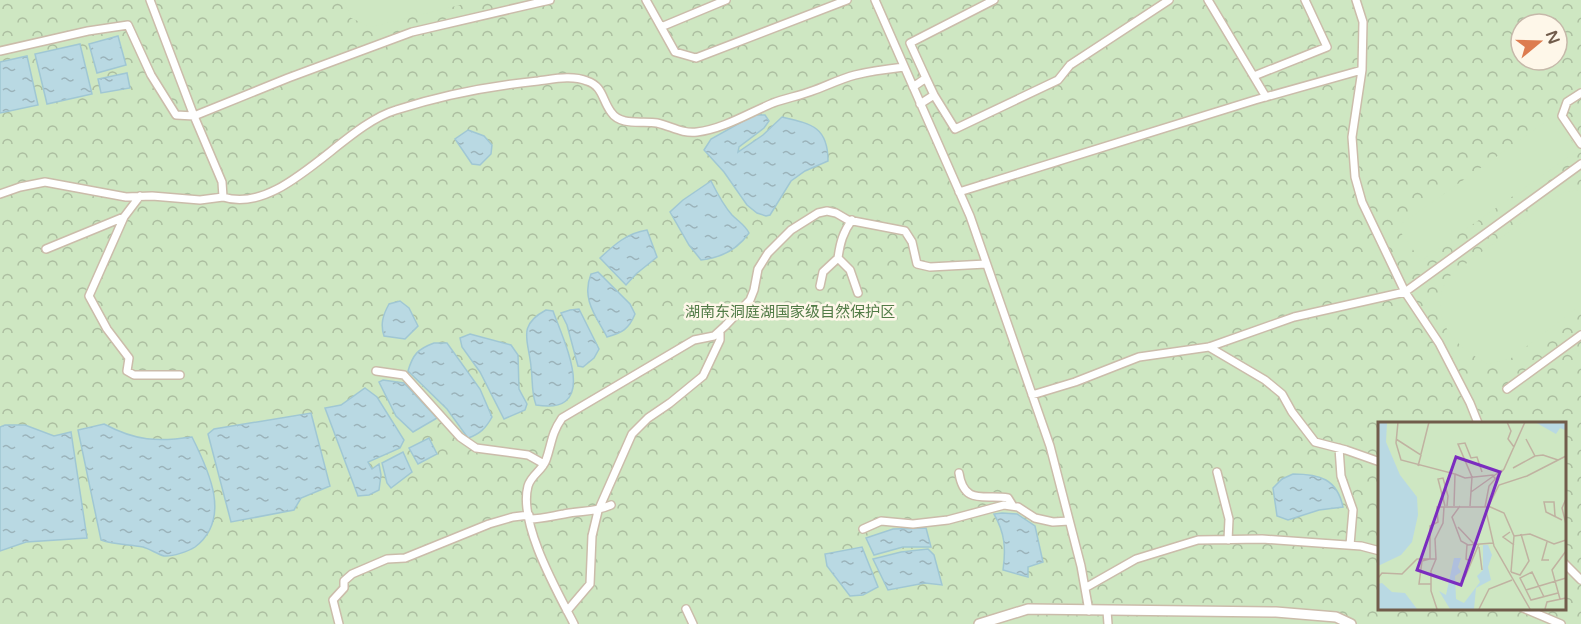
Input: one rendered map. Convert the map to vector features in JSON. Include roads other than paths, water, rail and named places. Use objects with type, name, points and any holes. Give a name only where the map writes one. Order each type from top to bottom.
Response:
[{"type":"street","points":[[150,0],[222,182],[223,197]]},
{"type":"street","points":[[0,51],[88,31],[128,25],[151,75],[176,115],[194,116],[412,32],[550,0]]},
{"type":"street","points":[[646,0],[675,52],[696,58],[847,0]]},
{"type":"street","points":[[661,27],[726,0]]},
{"type":"street","points":[[874,0],[959,192],[986,264],[1050,446],[1070,521],[1089,611]]},
{"type":"street","points":[[994,0],[910,43],[934,95],[955,129],[1058,80],[1070,65],[1169,0]]},
{"type":"street","points":[[1208,0],[1266,97]]},
{"type":"street","points":[[1254,76],[1327,47],[1305,0]]},
{"type":"street","points":[[1356,0],[1363,22],[1362,70],[1352,137],[1355,177],[1362,202],[1405,292],[1439,343],[1479,422]]},
{"type":"street","points":[[0,194],[45,182],[126,196],[200,200],[223,197],[233,200],[252,198],[277,191],[373,121],[392,111],[465,91],[503,84],[570,77],[586,80],[597,86],[611,113],[622,120],[634,123],[657,123],[681,132],[697,132],[853,76],[904,67]]},
{"type":"street","points":[[959,192],[1266,97],[1362,70]]},
{"type":"street","points":[[913,87],[926,78]]},
{"type":"street","points":[[1581,93],[1568,102],[1562,116],[1581,144]]},
{"type":"street","points":[[920,104],[934,95]]},
{"type":"street","points":[[1032,395],[1075,382],[1139,357],[1209,347],[1294,317],[1405,292],[1581,164]]},
{"type":"street","points":[[140,196],[124,217],[89,296],[107,329],[129,358],[127,371],[134,375],[180,375]]},
{"type":"street","points":[[574,624],[543,564],[526,504],[528,486],[534,475],[542,469],[553,432],[562,418],[694,340],[714,336],[750,300],[759,269],[768,254],[791,230],[818,213],[827,211],[852,220],[905,231],[912,242],[917,264],[930,267],[986,264]]},
{"type":"street","points":[[46,249],[124,217]]},
{"type":"street","points":[[820,286],[823,272],[838,258],[845,229],[852,220]]},
{"type":"street","points":[[838,258],[850,270],[858,293]]},
{"type":"street","points":[[567,611],[590,584],[592,536],[598,511],[632,434],[648,418],[703,376],[720,340],[720,330]]},
{"type":"street","points":[[1507,389],[1581,335]]},
{"type":"street","points":[[1209,347],[1282,394],[1292,412],[1315,442],[1378,461]]},
{"type":"street","points":[[376,371],[404,375],[460,437],[476,448],[528,455],[544,464]]},
{"type":"street","points":[[1339,448],[1341,476],[1353,510],[1350,545]]},
{"type":"street","points":[[1217,472],[1229,519],[1228,540]]},
{"type":"street","points":[[959,473],[960,483],[979,499],[998,496],[1008,498],[1013,506]]},
{"type":"street","points":[[339,624],[333,600],[344,588],[344,581],[352,574],[387,559],[405,558],[467,535],[489,524],[513,517],[546,519],[564,514],[598,511],[611,505]]},
{"type":"street","points":[[863,528],[881,521],[913,524],[948,520],[1004,505],[1018,507],[1035,518],[1053,522],[1070,521]]},
{"type":"street","points":[[1085,588],[1136,559],[1198,540],[1262,539],[1350,545],[1378,551]]},
{"type":"street","points":[[1566,565],[1581,580]]},
{"type":"street","points":[[686,609],[693,624]]},
{"type":"street","points":[[979,624],[1028,609],[1276,612],[1336,617],[1351,624]]},
{"type":"street","points":[[1525,609],[1561,624]]},
{"type":"street","points":[[1107,611],[1108,624]]},
{"type":"water","points":[[118,36],[126,65],[97,73],[89,44]]},
{"type":"water","points":[[80,44],[92,94],[47,104],[35,54]]},
{"type":"water","points":[[27,56],[38,105],[0,113],[0,62]]},
{"type":"water","points":[[127,73],[130,88],[101,93],[98,79]]},
{"type":"water","points":[[754,115],[765,115],[769,121],[764,128],[739,147],[738,152],[763,135],[782,117],[802,122],[816,129],[825,141],[827,150],[828,161],[805,171],[791,181],[770,215],[766,216],[757,213],[747,205],[724,172],[704,150],[711,139]]},
{"type":"water","points":[[468,130],[484,136],[492,145],[491,154],[480,165],[472,164],[455,139]]},
{"type":"water","points":[[711,181],[726,207],[749,233],[728,252],[701,260],[689,245],[670,212]]},
{"type":"water","points":[[647,230],[657,257],[626,285],[600,258],[627,237]]},
{"type":"water","points":[[598,272],[630,304],[635,314],[624,330],[607,337],[594,314],[589,299],[588,283],[591,274]]},
{"type":"water","points":[[400,301],[409,308],[418,326],[405,339],[384,336],[382,324],[387,308],[389,304]]},
{"type":"water","points":[[579,309],[599,349],[594,358],[583,367],[578,366],[567,325],[561,313]]},
{"type":"water","points":[[546,310],[553,311],[570,357],[573,388],[568,399],[556,405],[536,405],[526,335],[531,322]]},
{"type":"water","points":[[470,334],[511,345],[518,355],[519,389],[527,404],[525,410],[504,419],[480,372],[462,347],[460,338]]},
{"type":"water","points":[[434,343],[447,343],[480,389],[492,417],[482,430],[468,438],[447,409],[408,371],[417,353]]},
{"type":"water","points":[[383,380],[404,383],[437,418],[413,432],[396,416],[379,382]]},
{"type":"water","points":[[365,388],[377,397],[404,440],[400,448],[368,462],[372,469],[379,464],[381,475],[379,490],[369,495],[358,496],[325,408],[341,405]]},
{"type":"water","points":[[311,413],[330,486],[301,498],[294,510],[231,522],[208,434],[214,429]]},
{"type":"water","points":[[104,424],[126,434],[147,439],[192,437],[210,479],[215,509],[213,523],[206,536],[195,547],[171,556],[164,556],[143,547],[101,540],[78,430]]},
{"type":"water","points":[[25,425],[54,436],[71,432],[87,538],[26,542],[0,551],[0,427]]},
{"type":"water","points":[[429,438],[437,454],[418,464],[409,448]]},
{"type":"water","points":[[403,452],[412,472],[391,488],[387,483],[382,463]]},
{"type":"water","points":[[1293,474],[1311,475],[1326,480],[1336,490],[1343,507],[1319,510],[1288,520],[1277,516],[1273,488],[1282,479]]},
{"type":"water","points":[[994,514],[1017,514],[1035,526],[1043,562],[1028,567],[1028,577],[1003,570],[1004,541]]},
{"type":"water","points":[[926,528],[931,547],[903,547],[874,555],[866,538],[893,529]]},
{"type":"water","points":[[862,547],[878,587],[863,595],[850,596],[827,566],[825,554]]},
{"type":"water","points":[[928,549],[934,555],[942,585],[925,583],[888,590],[873,559],[901,552]]},
{"type":"park label","name":"湖南东洞庭湖国家级自然保护区","points":[[790,312]]}]
